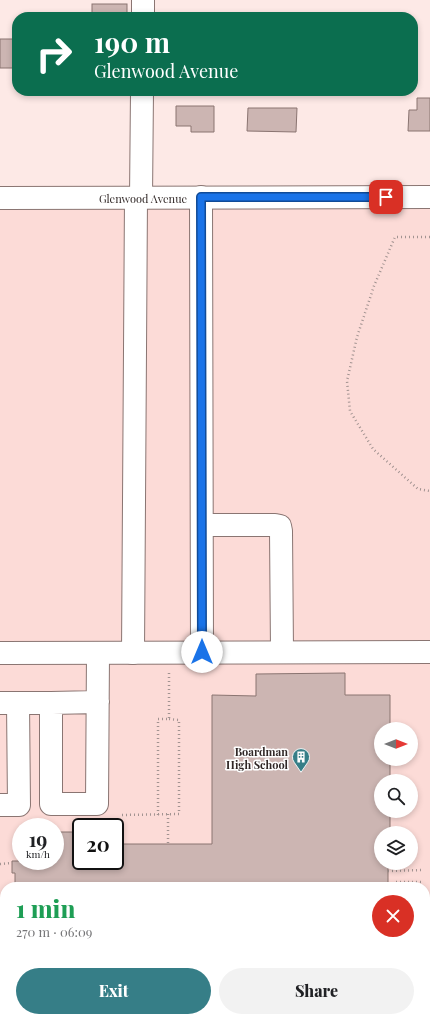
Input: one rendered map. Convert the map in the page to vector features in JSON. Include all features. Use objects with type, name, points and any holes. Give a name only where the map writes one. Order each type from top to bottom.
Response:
[{"type":"street","points":[[143,0],[143,12]]},
{"type":"street","points":[[134,653],[138,198],[142,96]]},
{"type":"street","points":[[201,197],[202,652]]},
{"type":"street","name":"Glenwood Avenue","points":[[0,198],[430,197]]},
{"type":"street","points":[[202,524],[280,526],[282,652]]},
{"type":"street","points":[[0,653],[430,652]]},
{"type":"street","points":[[51,703],[51,804],[97,804],[98,653]]},
{"type":"street","points":[[0,805],[19,805],[9,703],[98,702]]},
{"type":"path","points":[[430,237],[395,237],[374,286],[357,336],[347,381],[350,411],[373,449],[418,489],[430,491]]},
{"type":"path","points":[[169,662],[169,719]]},
{"type":"path","points":[[122,815],[158,815],[179,814],[179,720],[158,719],[158,815]]},
{"type":"path","points":[[168,814],[168,844]]},
{"type":"path","points":[[0,864],[12,864]]},
{"type":"path","points":[[388,871],[422,870]]},
{"type":"path","points":[[396,882],[422,882]]},
{"type":"shaded area","points":[[430,197],[430,882],[0,882],[0,198]]},
{"type":"building","points":[[92,4],[127,4],[127,12],[92,12]]},
{"type":"building","points":[[0,39],[12,39],[12,68],[0,68]]},
{"type":"building","points":[[417,98],[430,98],[430,131],[408,131],[409,110],[417,110]]},
{"type":"building","points":[[176,106],[214,106],[214,132],[191,132],[191,126],[176,126]]},
{"type":"building","points":[[248,108],[297,108],[296,132],[247,131]]},
{"type":"building","name":"Boardman High School","points":[[345,673],[345,695],[390,695],[390,722],[374,722],[374,766],[390,766],[390,774],[374,774],[374,818],[390,818],[390,826],[374,826],[374,870],[388,870],[388,882],[15,882],[15,873],[12,873],[12,870],[64,870],[64,832],[72,832],[72,870],[124,870],[124,844],[212,844],[212,695],[256,696],[256,674]]},
{"type":"place","name":"Boardman High School","points":[[301,772]]},
{"type":"route","points":[[202,652],[201,197],[386,197]]}]
